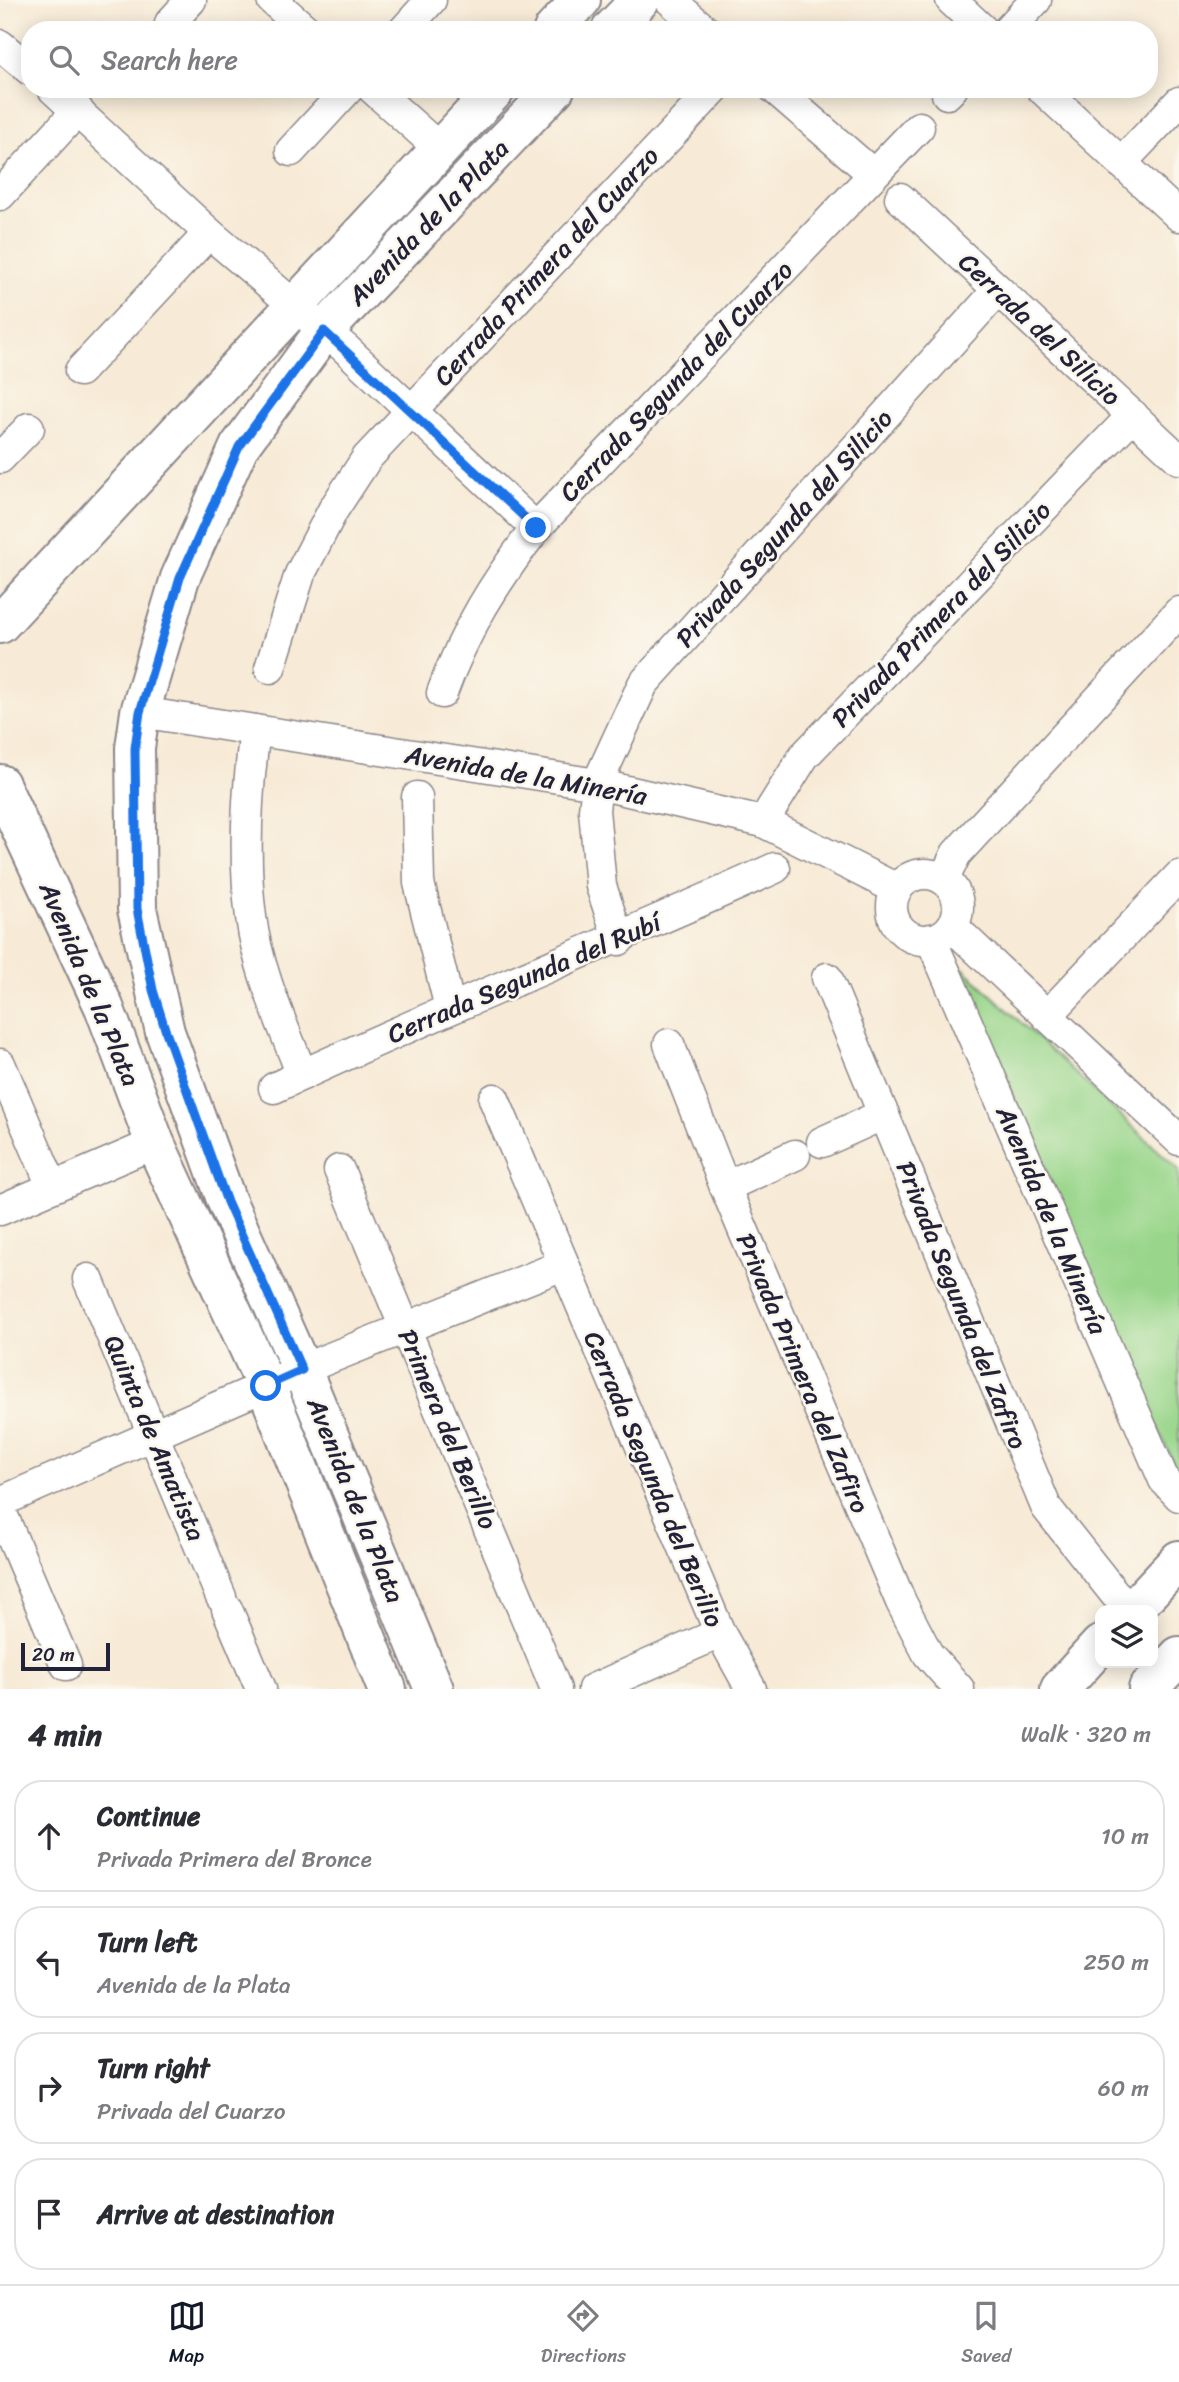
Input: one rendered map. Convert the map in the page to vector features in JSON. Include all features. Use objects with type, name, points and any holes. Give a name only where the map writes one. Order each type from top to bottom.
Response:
[{"type":"street","points":[[172,21],[191,0]]},
{"type":"street","points":[[272,0],[296,21]]},
{"type":"street","points":[[412,21],[431,0]]},
{"type":"street","points":[[561,21],[581,0]]},
{"type":"street","points":[[620,21],[640,0]]},
{"type":"street","points":[[670,0],[694,21]]},
{"type":"street","points":[[951,0],[973,21]]},
{"type":"street","points":[[1016,21],[1036,0]]},
{"type":"street","points":[[0,45],[21,62]]},
{"type":"street","points":[[64,98],[209,233],[324,331],[536,528]]},
{"type":"street","points":[[291,151],[340,98]]},
{"type":"street","points":[[383,98],[440,149]]},
{"type":"street","name":"Avenida de la Plata","points":[[0,624],[197,415],[488,98]]},
{"type":"street","name":"Avenida de la Plata","points":[[434,1689],[302,1370],[227,1202],[166,1032],[153,990],[137,909],[135,748],[140,712],[180,578],[239,447],[324,331],[546,98]]},
{"type":"street","name":"Cerrada Primera del Cuarzo","points":[[270,668],[300,574],[333,510],[367,458],[705,98]]},
{"type":"street","points":[[785,98],[873,174]]},
{"type":"street","points":[[1052,98],[1179,216]]},
{"type":"street","points":[[1121,163],[1179,102]]},
{"type":"street","points":[[0,195],[78,110]]},
{"type":"street","name":"Cerrada Segunda del Cuarzo","points":[[442,693],[460,644],[494,584],[536,528],[919,127]]},
{"type":"street","name":"Cerrada del Silicio","points":[[900,198],[1179,459]]},
{"type":"street","points":[[80,371],[209,233]]},
{"type":"street","name":"Privada Segunda del Silicio","points":[[597,784],[643,684],[998,290]]},
{"type":"street","points":[[197,415],[239,447]]},
{"type":"street","name":"Privada Primera del Silicio","points":[[763,822],[804,756],[1133,415]]},
{"type":"street","points":[[0,458],[29,428]]},
{"type":"street","points":[[944,879],[956,854],[1179,612]]},
{"type":"street","name":"Avenida de la Minería","points":[[140,712],[597,784],[763,822],[897,889]]},
{"type":"street","points":[[254,730],[247,854],[251,919],[269,987],[302,1075]]},
{"type":"street","name":"Avenida de la Plata","points":[[0,783],[104,1007],[155,1143],[266,1386],[387,1689]]},
{"type":"street","points":[[597,784],[594,810],[601,886],[619,940]]},
{"type":"street","points":[[417,797],[419,883],[450,1008]]},
{"type":"street","name":"Cerrada Segunda del Rubí","points":[[274,1088],[450,1008],[619,940],[775,868]]},
{"type":"street","points":[[918,874],[932,874],[944,879],[951,887],[958,906],[942,933],[919,939],[898,926],[893,914],[897,889],[918,874]]},
{"type":"street","points":[[1047,1016],[1179,876]]},
{"type":"street","points":[[942,933],[1047,1016],[1177,1135]]},
{"type":"street","name":"Avenida de la Minería","points":[[942,933],[1164,1480],[1179,1496]]},
{"type":"street","name":"Privada Segunda del Zafiro","points":[[827,978],[1046,1507],[1127,1605]]},
{"type":"street","points":[[104,1007],[153,990]]},
{"type":"street","name":"Privada Primera del Zafiro","points":[[669,1044],[725,1187],[901,1602],[928,1654],[959,1689]]},
{"type":"street","points":[[0,1064],[52,1186]]},
{"type":"street","name":"Cerrada Segunda del Berilio","points":[[494,1099],[720,1633],[751,1689]]},
{"type":"street","points":[[725,1187],[884,1114]]},
{"type":"street","points":[[0,1210],[155,1143]]},
{"type":"street","name":"Primera del Berillo","points":[[339,1170],[556,1689]]},
{"type":"street","points":[[0,1502],[302,1370],[563,1265]]},
{"type":"street","name":"Quinta de Amatista","points":[[88,1279],[261,1689]]},
{"type":"street","points":[[0,1509],[71,1677]]},
{"type":"street","points":[[1137,1605],[1179,1560]]},
{"type":"street","points":[[593,1689],[720,1633]]},
{"type":"street","points":[[1060,1689],[1095,1650]]},
{"type":"street","points":[[1148,1689],[1179,1656]]},
{"type":"green space","points":[[954,960],[1179,1170],[1179,1469],[1174,1465]]},
{"type":"route","points":[[266,1386],[302,1370],[227,1202],[166,1032],[153,990],[137,909],[135,748],[140,712],[180,578],[239,447],[324,331],[536,528]]}]
